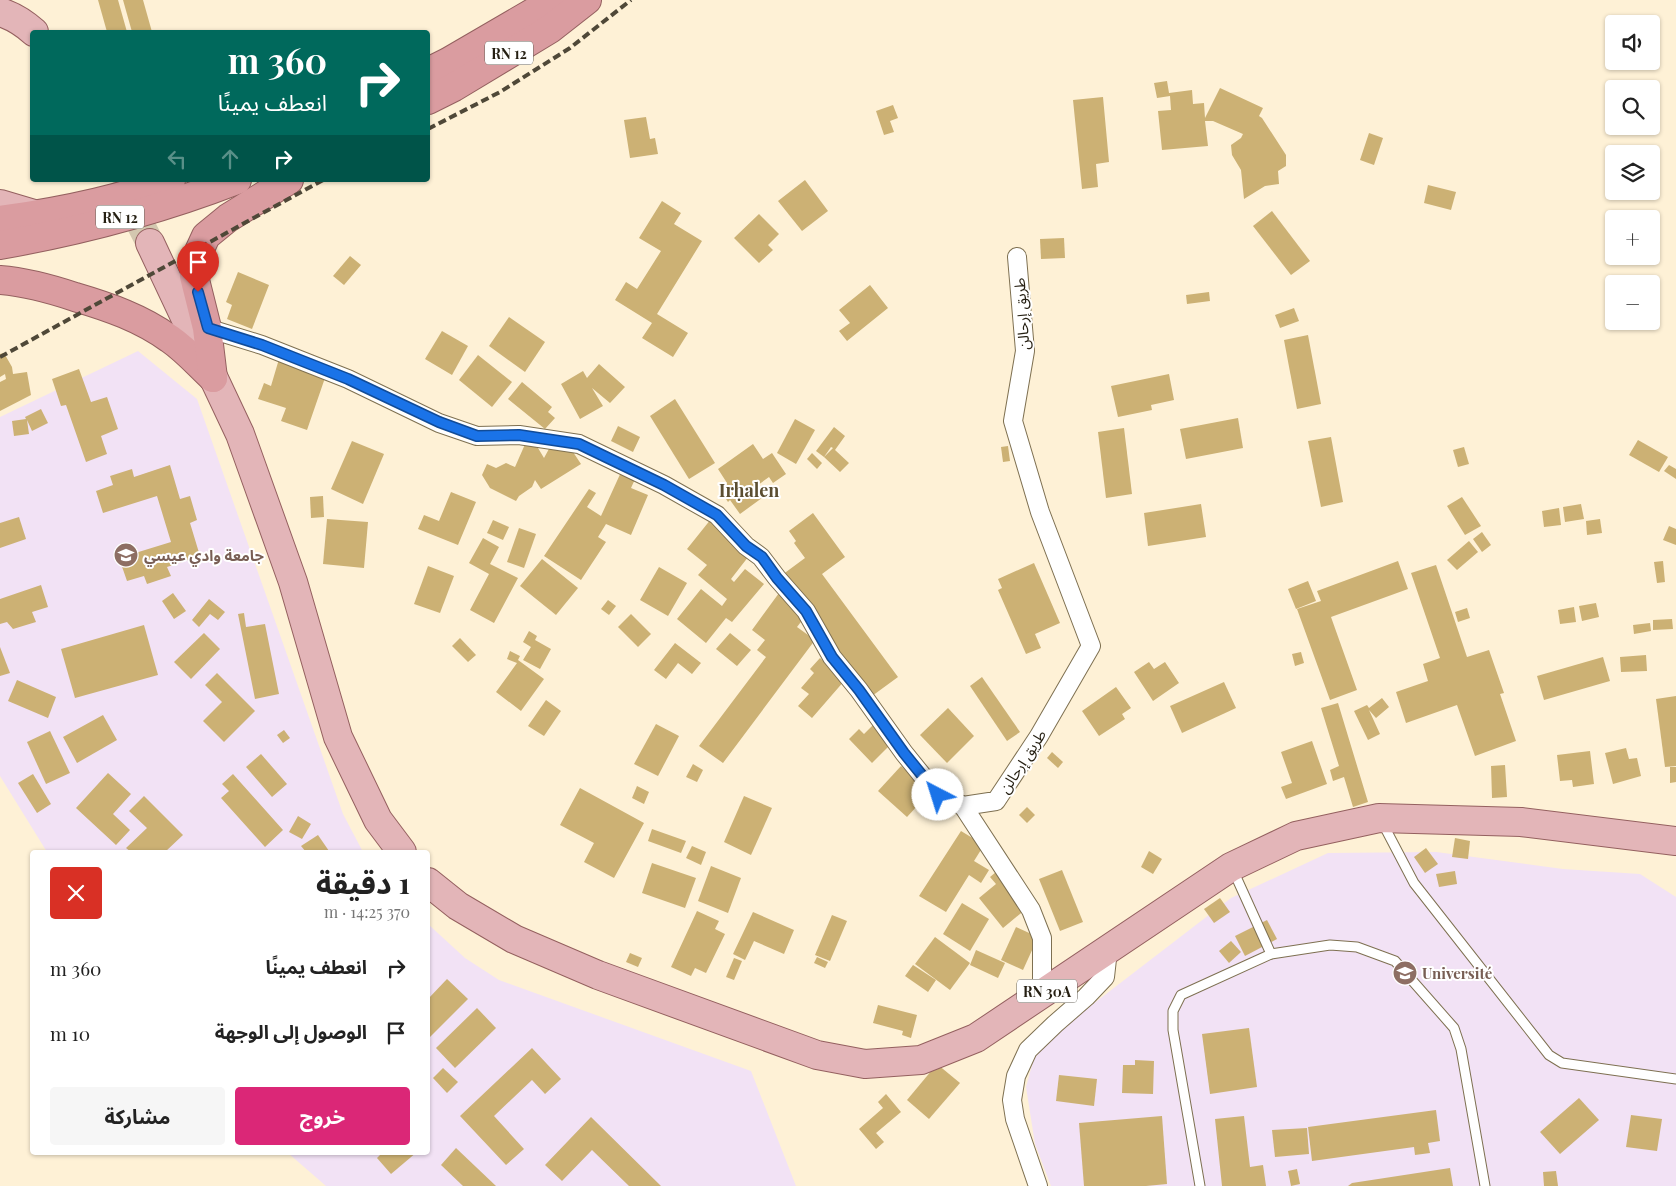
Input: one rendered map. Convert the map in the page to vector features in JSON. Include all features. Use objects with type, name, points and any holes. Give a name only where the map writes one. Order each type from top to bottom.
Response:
[{"type":"highway","name":"RN 12","points":[[430,71],[539,9],[551,0]]},
{"type":"highway","name":"RN 12","points":[[430,99],[454,88],[550,28],[587,0]]},
{"type":"highway","name":"RN 12","points":[[0,220],[37,215],[101,202],[165,182]]},
{"type":"highway","name":"RN 12","points":[[0,245],[46,237],[176,203],[233,182]]},
{"type":"highway","points":[[213,378],[208,328],[194,276],[195,260],[206,236],[228,218],[286,182]]},
{"type":"highway","points":[[0,280],[15,281],[57,291],[112,308],[143,321],[172,339],[213,378]]},
{"type":"main road","points":[[0,12],[10,15],[32,30]]},
{"type":"main road","points":[[0,204],[37,215]]},
{"type":"main road","points":[[150,243],[240,434],[293,582],[338,737],[378,820],[400,850]]},
{"type":"main road","name":"RN 30A","points":[[430,884],[458,906],[514,939],[589,971],[817,1055],[865,1064],[921,1060],[976,1038],[1231,866],[1296,836],[1379,818],[1521,822],[1675,842]]},
{"type":"street","name":"طريق إرحالن","points":[[963,806],[996,801],[1039,736],[1090,646],[1040,512],[1013,421],[1025,351],[1017,257]]},
{"type":"street","points":[[208,328],[262,345],[348,379],[439,422],[477,436],[519,435],[579,444],[664,485],[717,515],[746,546],[762,557],[777,578],[806,611],[832,657],[938,795],[963,806],[1031,910],[1042,938],[1042,994]]},
{"type":"street","points":[[1038,1186],[1015,1119],[1012,1100],[1016,1076],[1028,1050],[1086,998],[1105,977],[1108,950]]},
{"type":"lane","points":[[1379,818],[1414,883],[1549,1054],[1562,1063],[1676,1078]]},
{"type":"lane","points":[[1231,866],[1271,954]]},
{"type":"lane","points":[[1200,1186],[1173,1030],[1173,1011],[1181,995],[1271,954],[1330,945],[1357,947],[1395,962],[1454,1028],[1461,1049],[1485,1186]]},
{"type":"shaded area","name":"جامعة وادي عيسي","points":[[138,351],[197,399],[343,814],[362,850],[46,850],[0,776],[0,417]]},
{"type":"shaded area","name":"Université","points":[[1436,852],[1563,869],[1640,874],[1676,897],[1676,1186],[1051,1186],[1035,1144],[1026,1087],[1037,1047],[1231,898],[1328,853]]},
{"type":"shaded area","points":[[430,926],[465,958],[499,980],[751,1071],[796,1186],[326,1186],[290,1155],[430,1155]]},
{"type":"building","points":[[98,0],[118,0],[126,30],[106,30]]},
{"type":"building","points":[[123,0],[143,0],[151,30],[131,30]]},
{"type":"building","points":[[1167,81],[1169,93],[1192,90],[1193,104],[1204,103],[1205,118],[1220,88],[1263,108],[1259,116],[1286,155],[1286,166],[1278,171],[1279,184],[1265,186],[1244,199],[1241,170],[1232,155],[1231,145],[1241,138],[1243,134],[1213,121],[1205,121],[1208,146],[1162,150],[1158,111],[1171,110],[1170,96],[1157,98],[1154,83]]},
{"type":"building","points":[[1103,97],[1109,162],[1096,164],[1098,187],[1082,189],[1073,100]]},
{"type":"building","points":[[893,105],[898,118],[890,121],[894,132],[884,135],[876,111]]},
{"type":"building","points":[[646,117],[650,139],[655,138],[658,154],[630,158],[624,120]]},
{"type":"building","points":[[1369,133],[1383,138],[1374,165],[1360,160]]},
{"type":"building","points":[[805,180],[828,211],[802,231],[778,201]]},
{"type":"building","points":[[1428,185],[1456,192],[1451,210],[1424,203]]},
{"type":"building","points":[[662,201],[681,213],[674,224],[702,241],[657,314],[688,333],[673,357],[642,338],[652,323],[615,300],[626,282],[637,289],[661,251],[639,238]]},
{"type":"building","points":[[1272,211],[1310,261],[1291,275],[1253,226]]},
{"type":"building","points":[[759,214],[779,234],[768,245],[773,250],[759,263],[734,238]]},
{"type":"building","points":[[1064,238],[1065,258],[1041,259],[1040,239]]},
{"type":"building","points":[[350,256],[361,265],[344,285],[333,276]]},
{"type":"building","points":[[238,272],[269,285],[252,329],[227,319],[232,305],[226,302]]},
{"type":"building","points":[[870,285],[888,308],[847,341],[839,331],[850,323],[839,310]]},
{"type":"building","points":[[1209,292],[1210,301],[1187,304],[1186,295]]},
{"type":"building","points":[[1294,308],[1299,321],[1280,328],[1275,315]]},
{"type":"building","points":[[509,317],[545,342],[525,372],[489,346]]},
{"type":"building","points":[[442,331],[468,346],[452,375],[425,359]]},
{"type":"building","points":[[1308,335],[1321,404],[1297,409],[1284,340]]},
{"type":"building","points":[[4,353],[12,367],[13,374],[27,372],[31,395],[0,411],[0,382],[6,379],[5,374],[0,377],[0,354]]},
{"type":"building","points":[[478,355],[512,382],[492,407],[459,380]]},
{"type":"building","points":[[279,359],[326,375],[307,430],[281,421],[286,408],[258,399],[264,383],[271,386]]},
{"type":"building","points":[[599,364],[625,387],[610,403],[592,388],[603,406],[580,419],[561,384],[583,371],[587,378]]},
{"type":"building","points":[[79,369],[91,402],[107,397],[118,429],[101,436],[107,454],[86,462],[66,405],[61,406],[52,379]]},
{"type":"building","points":[[1169,374],[1174,400],[1151,405],[1152,410],[1118,417],[1111,386]]},
{"type":"building","points":[[522,382],[552,407],[548,412],[555,418],[545,429],[508,399]]},
{"type":"building","points":[[675,399],[715,463],[689,479],[650,416]]},
{"type":"building","points":[[41,409],[48,423],[32,431],[27,420],[29,434],[14,436],[12,421],[26,419],[25,417]]},
{"type":"building","points":[[1238,418],[1243,448],[1186,459],[1180,429]]},
{"type":"building","points":[[795,419],[815,430],[796,464],[777,453]]},
{"type":"building","points":[[618,426],[640,437],[633,452],[611,441]]},
{"type":"building","points":[[834,427],[845,436],[835,450],[849,463],[840,472],[816,451]]},
{"type":"building","points":[[1124,428],[1132,494],[1106,498],[1098,432]]},
{"type":"building","points":[[1331,437],[1343,502],[1321,507],[1308,441]]},
{"type":"building","points":[[1638,440],[1668,457],[1659,472],[1629,455]]},
{"type":"building","points":[[352,441],[384,454],[363,504],[331,489]]},
{"type":"building","points":[[526,442],[538,448],[544,458],[550,447],[556,450],[562,446],[573,452],[581,464],[541,489],[535,480],[532,487],[519,496],[516,501],[490,488],[482,475],[487,464],[496,468],[506,463],[515,467]]},
{"type":"building","points":[[753,444],[763,459],[772,453],[786,474],[773,483],[769,477],[758,485],[766,495],[740,514],[730,500],[728,502],[719,488],[727,483],[718,469]]},
{"type":"building","points":[[1008,446],[1010,461],[1003,462],[1001,447]]},
{"type":"building","points":[[1464,447],[1469,464],[1458,467],[1453,450]]},
{"type":"building","points":[[812,453],[822,463],[817,469],[807,459]]},
{"type":"building","points":[[170,465],[180,499],[190,496],[197,520],[190,523],[200,556],[167,567],[171,576],[147,584],[144,576],[127,581],[119,558],[171,542],[157,496],[103,513],[96,491],[113,485],[110,476],[132,469],[134,477]]},
{"type":"building","points":[[1669,465],[1676,469],[1676,479],[1664,471]]},
{"type":"building","points":[[622,470],[636,477],[631,488],[648,495],[631,535],[606,524],[598,537],[606,542],[581,580],[544,556],[589,489],[596,493],[587,507],[601,516]]},
{"type":"building","points":[[451,492],[476,502],[458,545],[418,529],[424,515],[439,521]]},
{"type":"building","points":[[323,496],[324,517],[311,518],[310,497]]},
{"type":"building","points":[[1462,497],[1481,526],[1465,535],[1447,506]]},
{"type":"building","points":[[1201,504],[1206,537],[1148,546],[1144,513]]},
{"type":"building","points":[[1581,504],[1584,519],[1565,522],[1563,507]]},
{"type":"building","points":[[1559,508],[1561,525],[1544,527],[1542,511]]},
{"type":"building","points":[[813,513],[845,557],[822,574],[898,677],[872,696],[782,575],[805,558],[794,543],[796,541],[789,531]]},
{"type":"building","points":[[19,517],[26,539],[0,548],[0,523]]},
{"type":"building","points":[[327,519],[368,522],[364,568],[323,564]]},
{"type":"building","points":[[711,519],[752,552],[731,579],[734,582],[745,569],[764,584],[732,622],[726,618],[706,643],[677,619],[701,589],[722,606],[727,599],[698,575],[707,565],[687,549]]},
{"type":"building","points":[[1600,519],[1602,533],[1587,535],[1586,521]]},
{"type":"building","points":[[493,520],[509,527],[503,540],[487,533]]},
{"type":"building","points":[[1669,526],[1676,529],[1676,545],[1663,540]]},
{"type":"building","points":[[519,528],[536,534],[524,568],[507,562]]},
{"type":"building","points":[[1482,532],[1491,545],[1482,552],[1473,539]]},
{"type":"building","points":[[483,538],[499,547],[490,564],[518,578],[494,623],[470,610],[489,574],[469,563]]},
{"type":"building","points":[[1469,541],[1478,552],[1457,570],[1447,560]]},
{"type":"building","points":[[542,559],[578,588],[556,615],[520,586]]},
{"type":"building","points":[[1398,561],[1408,589],[1331,617],[1357,690],[1330,700],[1297,609],[1321,601],[1317,591]]},
{"type":"building","points":[[1663,561],[1665,582],[1657,583],[1654,562]]},
{"type":"building","points":[[1034,563],[1060,623],[1035,634],[1041,648],[1026,654],[998,590],[1002,588],[998,579]]},
{"type":"building","points":[[1436,565],[1467,657],[1489,650],[1504,693],[1500,694],[1516,741],[1475,756],[1457,705],[1406,723],[1396,692],[1428,681],[1423,664],[1440,658],[1411,573]]},
{"type":"building","points":[[428,566],[454,576],[440,613],[414,604]]},
{"type":"building","points":[[659,567],[687,583],[668,616],[640,600]]},
{"type":"building","points":[[1308,581],[1316,601],[1296,609],[1288,589]]},
{"type":"building","points":[[41,585],[48,607],[32,612],[36,622],[13,629],[7,622],[0,624],[0,599]]},
{"type":"building","points":[[173,593],[186,611],[174,619],[162,601]]},
{"type":"building","points":[[779,593],[807,614],[797,627],[815,640],[723,763],[699,746],[766,657],[757,650],[765,640],[752,630]]},
{"type":"building","points":[[209,599],[225,612],[218,620],[210,614],[199,627],[192,620]]},
{"type":"building","points":[[608,600],[616,606],[609,615],[601,609]]},
{"type":"building","points":[[1596,603],[1599,617],[1582,621],[1579,606]]},
{"type":"building","points":[[1574,607],[1576,622],[1560,624],[1558,610]]},
{"type":"building","points":[[1467,608],[1470,618],[1458,622],[1455,612]]},
{"type":"building","points":[[244,613],[246,627],[265,624],[279,694],[255,699],[238,614]]},
{"type":"building","points":[[631,614],[651,634],[638,647],[618,627]]},
{"type":"building","points":[[1672,619],[1673,629],[1653,630],[1653,620]]},
{"type":"building","points":[[1650,623],[1651,631],[1634,634],[1633,625]]},
{"type":"building","points":[[144,625],[158,675],[75,698],[61,649]]},
{"type":"building","points":[[529,631],[537,636],[535,640],[551,649],[540,669],[523,660],[531,647],[523,642]]},
{"type":"building","points":[[204,633],[220,649],[191,679],[174,662]]},
{"type":"building","points":[[730,633],[751,650],[737,666],[716,649]]},
{"type":"building","points":[[460,638],[476,655],[468,662],[452,646]]},
{"type":"building","points":[[675,643],[701,663],[692,674],[678,663],[666,679],[654,670]]},
{"type":"building","points":[[0,647],[10,673],[0,676]]},
{"type":"building","points":[[510,651],[520,656],[518,660],[544,679],[521,711],[496,692],[517,663],[507,659]]},
{"type":"building","points":[[1301,652],[1304,663],[1295,666],[1292,654]]},
{"type":"building","points":[[1646,655],[1647,671],[1621,672],[1620,657]]},
{"type":"building","points":[[1603,657],[1610,681],[1544,700],[1537,676]]},
{"type":"building","points":[[820,658],[845,680],[812,718],[798,706],[809,694],[801,688],[814,673],[810,669]]},
{"type":"building","points":[[1149,662],[1154,669],[1165,662],[1179,683],[1153,701],[1134,672]]},
{"type":"building","points":[[217,673],[255,711],[224,742],[203,721],[222,702],[205,685]]},
{"type":"building","points":[[982,677],[1020,732],[1007,741],[970,686]]},
{"type":"building","points":[[17,680],[56,697],[48,718],[8,701]]},
{"type":"building","points":[[1224,682],[1236,708],[1182,733],[1170,706]]},
{"type":"building","points":[[1116,687],[1131,708],[1122,714],[1125,719],[1099,736],[1082,711]]},
{"type":"building","points":[[1676,696],[1676,766],[1665,767],[1656,699]]},
{"type":"building","points":[[1382,698],[1389,707],[1376,718],[1369,710],[1380,734],[1368,740],[1354,711],[1367,705],[1369,708]]},
{"type":"building","points":[[546,700],[561,711],[544,736],[528,726]]},
{"type":"building","points":[[1338,703],[1368,802],[1353,807],[1344,777],[1333,781],[1330,770],[1339,766],[1321,708]]},
{"type":"building","points":[[948,708],[974,736],[947,763],[920,735]]},
{"type":"building","points":[[103,715],[117,740],[77,763],[63,737]]},
{"type":"building","points":[[656,724],[679,736],[658,776],[634,764]]},
{"type":"building","points":[[874,724],[892,743],[872,763],[849,739],[859,729],[864,734]]},
{"type":"building","points":[[284,730],[290,738],[283,743],[277,735]]},
{"type":"building","points":[[50,731],[70,773],[46,784],[27,742]]},
{"type":"building","points":[[1312,741],[1327,784],[1286,799],[1281,787],[1292,783],[1281,752]]},
{"type":"building","points":[[1626,748],[1629,759],[1637,758],[1641,776],[1613,784],[1605,753]]},
{"type":"building","points":[[1590,751],[1594,784],[1573,787],[1572,780],[1560,781],[1557,755]]},
{"type":"building","points":[[1052,752],[1063,762],[1058,768],[1047,758]]},
{"type":"building","points":[[261,754],[287,784],[272,797],[246,767]]},
{"type":"building","points":[[693,764],[703,770],[697,782],[686,777]]},
{"type":"building","points":[[1505,765],[1507,797],[1492,798],[1491,766]]},
{"type":"building","points":[[901,766],[930,792],[907,817],[878,791]]},
{"type":"building","points":[[1670,767],[1676,767],[1676,782],[1670,783]]},
{"type":"building","points":[[108,773],[131,794],[113,814],[130,830],[116,845],[76,808]]},
{"type":"building","points":[[33,774],[51,804],[37,813],[18,783]]},
{"type":"building","points":[[233,774],[283,830],[265,847],[221,798],[229,791],[222,784]]},
{"type":"building","points":[[637,786],[649,792],[644,804],[632,798]]},
{"type":"building","points":[[580,788],[644,823],[614,878],[584,862],[594,843],[560,825]]},
{"type":"building","points":[[144,796],[183,835],[167,850],[128,850],[126,848],[147,828],[129,811]]},
{"type":"building","points":[[744,796],[772,808],[751,855],[724,842]]},
{"type":"building","points":[[1027,807],[1035,815],[1027,823],[1019,815]]},
{"type":"building","points":[[298,816],[311,824],[302,839],[289,832]]},
{"type":"building","points":[[652,829],[686,841],[681,853],[648,841]]},
{"type":"building","points":[[961,831],[984,845],[974,861],[989,870],[981,883],[969,875],[946,912],[919,896]]},
{"type":"building","points":[[318,835],[328,850],[304,850],[301,846]]},
{"type":"building","points":[[1455,838],[1470,841],[1468,859],[1452,857]]},
{"type":"building","points":[[692,846],[706,852],[701,865],[686,858]]},
{"type":"building","points":[[1426,848],[1438,864],[1425,873],[1414,857]]},
{"type":"building","points":[[1149,851],[1162,859],[1153,874],[1141,867]]},
{"type":"building","points":[[652,863],[696,878],[685,908],[642,893]]},
{"type":"building","points":[[711,866],[741,878],[728,913],[698,901]]},
{"type":"building","points":[[1062,870],[1083,922],[1060,931],[1039,879]]},
{"type":"building","points":[[1455,871],[1457,884],[1439,887],[1436,874]]},
{"type":"building","points":[[996,872],[1026,909],[1003,928],[979,898],[996,884],[990,877]]},
{"type":"building","points":[[1220,898],[1230,912],[1214,923],[1204,909]]},
{"type":"building","points":[[962,903],[989,919],[970,951],[943,934]]},
{"type":"building","points":[[697,911],[719,921],[715,929],[725,934],[706,973],[695,968],[691,976],[671,967]]},
{"type":"building","points":[[753,912],[794,930],[784,954],[754,941],[745,960],[733,954]]},
{"type":"building","points":[[832,915],[847,921],[830,961],[815,955]]},
{"type":"building","points":[[1267,920],[1277,939],[1245,956],[1235,936]]},
{"type":"building","points":[[1016,927],[1038,937],[1023,970],[1001,960]]},
{"type":"building","points":[[935,937],[970,963],[950,990],[915,964]]},
{"type":"building","points":[[1231,941],[1241,952],[1229,963],[1219,951]]},
{"type":"building","points":[[976,950],[1005,963],[998,978],[970,965]]},
{"type":"building","points":[[630,953],[642,958],[638,967],[626,962]]},
{"type":"building","points":[[817,957],[828,962],[825,968],[814,963]]},
{"type":"building","points":[[734,958],[742,961],[734,980],[726,977]]},
{"type":"building","points":[[913,965],[936,980],[928,992],[905,976]]},
{"type":"building","points":[[447,979],[468,999],[430,1037],[430,997]]},
{"type":"building","points":[[878,1005],[917,1015],[911,1038],[902,1035],[903,1031],[873,1023]]},
{"type":"building","points":[[477,1008],[496,1028],[455,1068],[436,1048]]},
{"type":"building","points":[[1249,1028],[1257,1087],[1210,1094],[1202,1034]]},
{"type":"building","points":[[532,1048],[561,1079],[545,1094],[532,1080],[494,1116],[524,1149],[506,1165],[460,1116]]},
{"type":"building","points":[[1135,1060],[1154,1061],[1153,1094],[1122,1093],[1123,1065],[1135,1065]]},
{"type":"building","points":[[937,1064],[960,1083],[929,1119],[907,1100]]},
{"type":"building","points":[[443,1068],[458,1082],[447,1093],[433,1078]]},
{"type":"building","points":[[1059,1075],[1097,1079],[1094,1106],[1056,1101]]},
{"type":"building","points":[[886,1094],[901,1112],[876,1133],[884,1142],[876,1149],[859,1129],[883,1108],[878,1102]]},
{"type":"building","points":[[1579,1098],[1599,1120],[1560,1154],[1540,1132]]},
{"type":"building","points":[[1436,1110],[1440,1141],[1428,1143],[1430,1153],[1415,1155],[1414,1147],[1312,1161],[1308,1127]]},
{"type":"building","points":[[1631,1115],[1662,1119],[1657,1151],[1626,1147]]},
{"type":"building","points":[[1162,1116],[1167,1184],[1084,1186],[1079,1123]]},
{"type":"building","points":[[1244,1116],[1250,1167],[1263,1165],[1266,1186],[1222,1186],[1215,1119]]},
{"type":"building","points":[[591,1117],[661,1186],[629,1186],[592,1150],[562,1181],[545,1165]]},
{"type":"building","points":[[1307,1128],[1309,1154],[1275,1157],[1272,1130]]},
{"type":"building","points":[[456,1148],[496,1186],[463,1186],[441,1165]]},
{"type":"building","points":[[380,1155],[413,1155],[391,1174],[377,1158]]},
{"type":"building","points":[[1450,1168],[1453,1186],[1348,1186],[1352,1183]]},
{"type":"building","points":[[1297,1169],[1300,1184],[1291,1186],[1288,1171]]},
{"type":"building","points":[[1556,1171],[1558,1186],[1544,1186],[1543,1172]]},
{"type":"tunnel","points":[[119,182],[150,243]]},
{"type":"railway","points":[[430,128],[500,92],[570,48],[631,0]]},
{"type":"railway","points":[[0,357],[319,182]]},
{"type":"place","name":"جامعة وادي عيسي","points":[[126,555]]},
{"type":"place","name":"Université","points":[[1405,973]]},
{"type":"district","name":"Irḥalen","points":[[749,490]]},
{"type":"route","points":[[198,292],[208,328],[262,345],[348,379],[439,422],[477,436],[519,435],[579,444],[664,485],[717,515],[746,546],[762,557],[777,578],[806,611],[832,657],[938,795]]}]
